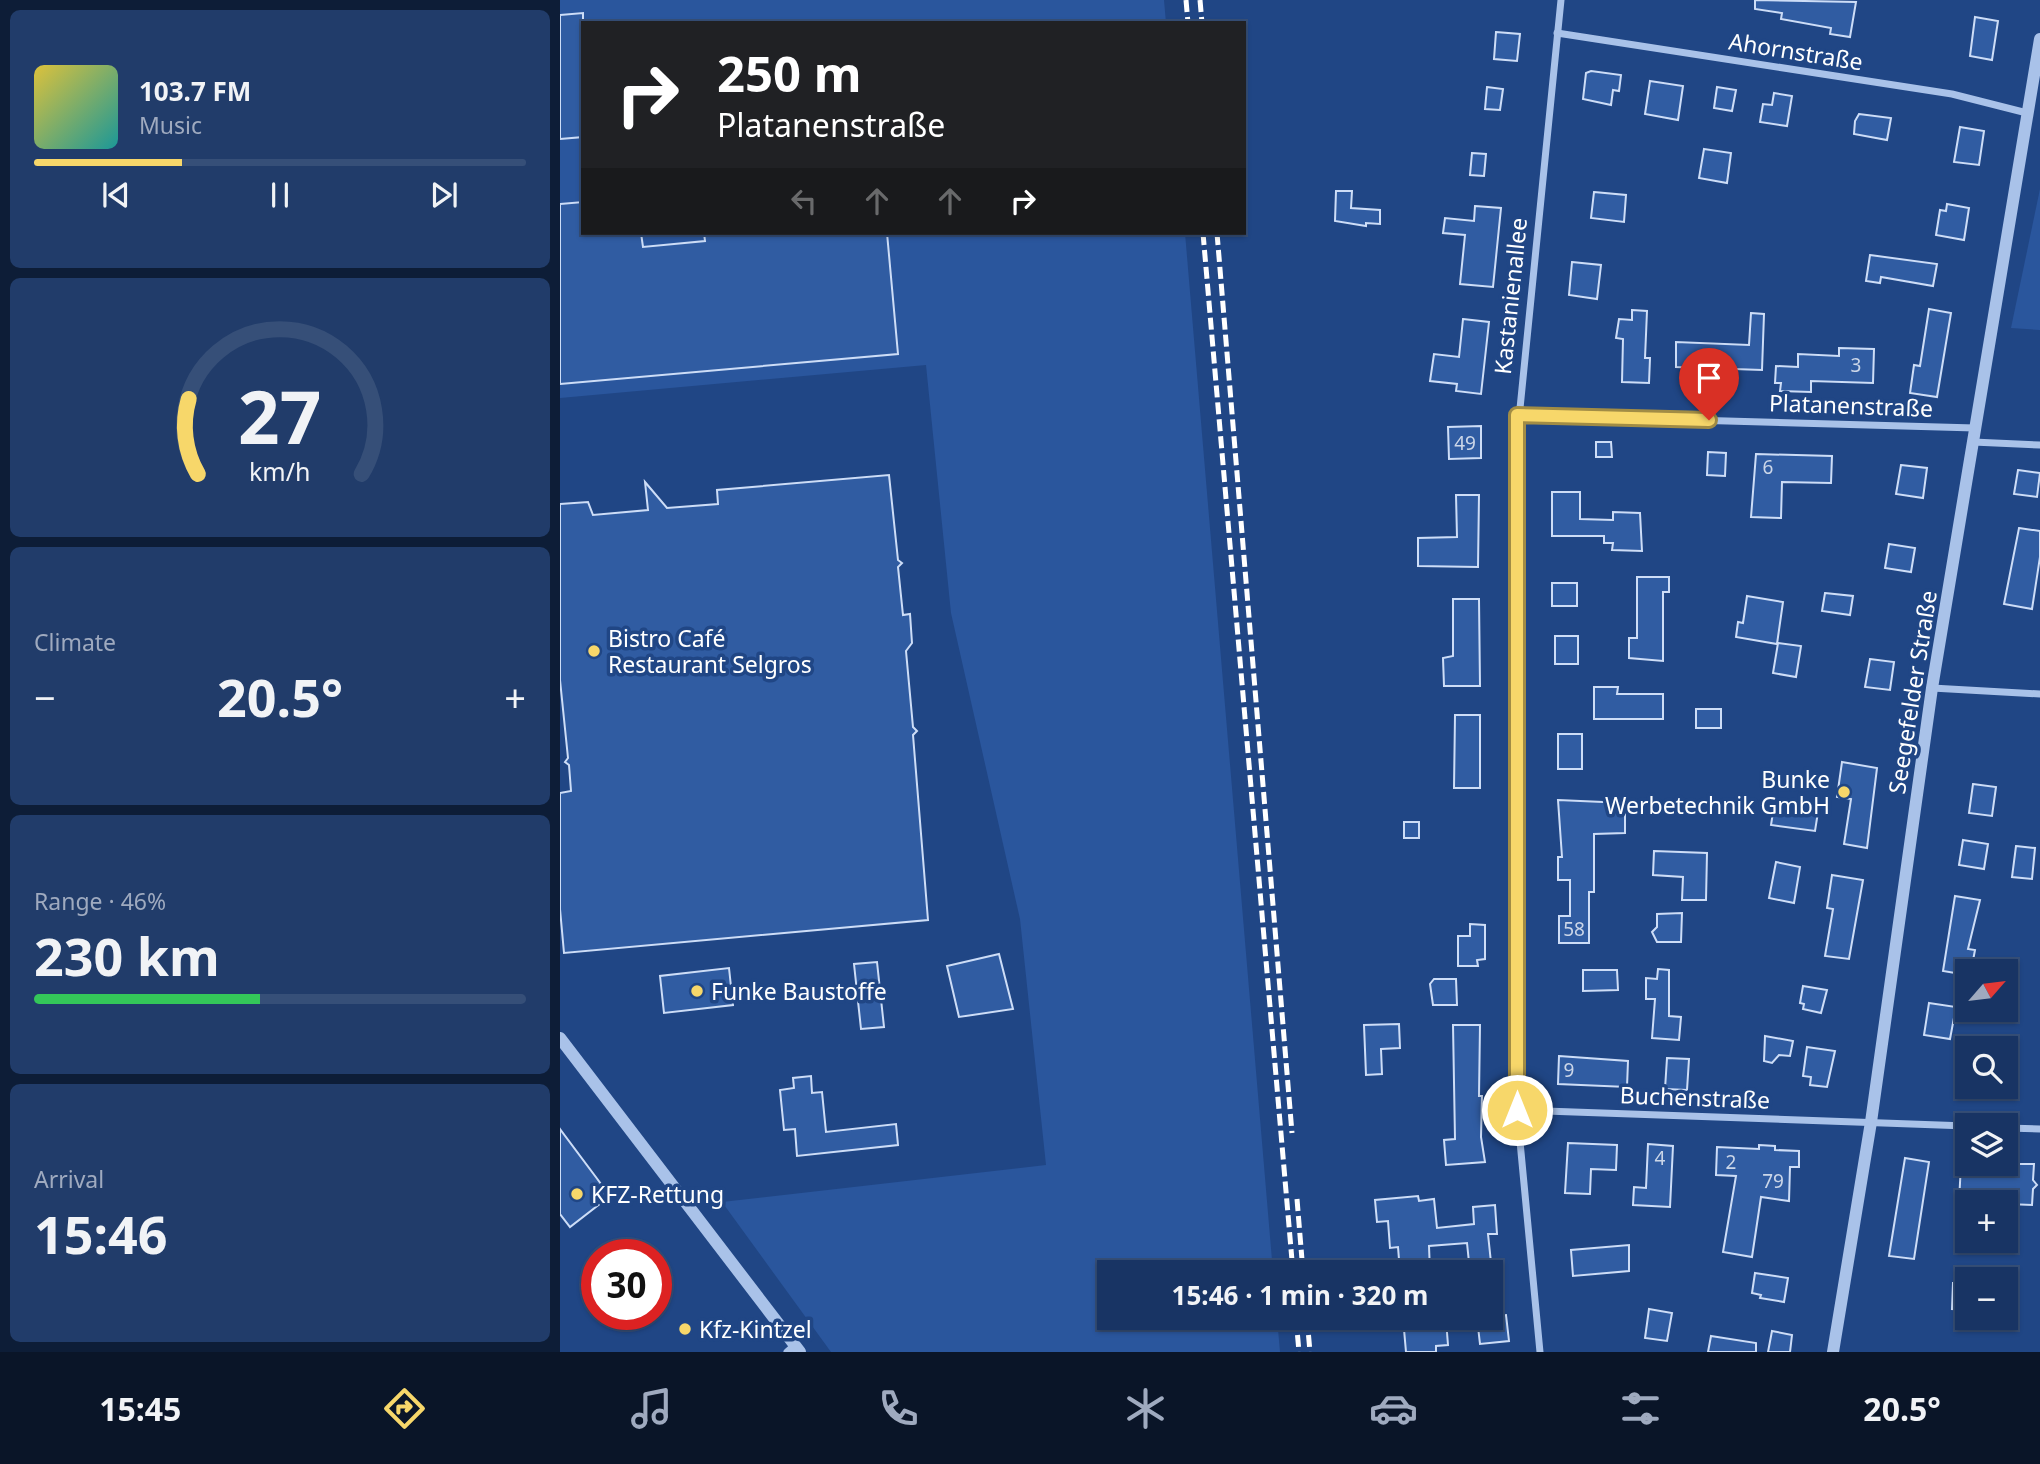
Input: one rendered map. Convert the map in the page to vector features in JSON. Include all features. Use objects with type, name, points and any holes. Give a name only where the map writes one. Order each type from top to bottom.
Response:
[{"type":"street","name":"Kastanienallee","points":[[1540,1352],[1517,1110],[1517,415],[1561,0]]},
{"type":"street","name":"Ahornstraße","points":[[1557,33],[1952,94],[2027,113]]},
{"type":"street","name":"Seegefelder Straße","points":[[1833,1352],[1871,1122],[1932,688],[2040,39]]},
{"type":"street","name":"Platanenstraße","points":[[1517,415],[1975,428]]},
{"type":"street","points":[[1973,442],[2040,445]]},
{"type":"street","points":[[1932,688],[2040,694]]},
{"type":"street","points":[[560,1038],[794,1350]]},
{"type":"street","name":"Buchenstraße","points":[[1517,1110],[1955,1126]]},
{"type":"street","points":[[2018,1128],[2040,1129]]},
{"type":"shaded area","points":[[560,0],[1164,0],[1166,21],[581,21],[581,235],[1185,235],[1272,1260],[1097,1260],[1097,1330],[1278,1330],[1280,1352],[831,1352],[722,1202],[1046,1165],[1020,919],[951,613],[926,365],[560,398]]},
{"type":"shaded area","points":[[2040,189],[2040,330],[2011,328]]},
{"type":"building","points":[[1755,0],[1856,2],[1850,37],[1830,34],[1831,28],[1781,19],[1782,13],[1755,9]]},
{"type":"building","points":[[583,13],[581,137],[560,139],[560,15]]},
{"type":"building","points":[[1975,17],[1998,21],[1992,60],[1970,56]]},
{"type":"building","points":[[1496,32],[1520,34],[1517,61],[1494,59]]},
{"type":"building","points":[[1591,71],[1621,75],[1619,91],[1613,90],[1611,105],[1583,99],[1586,73]]},
{"type":"building","points":[[1650,81],[1683,86],[1678,120],[1645,114]]},
{"type":"building","points":[[1487,87],[1503,89],[1500,110],[1485,109]]},
{"type":"building","points":[[1717,87],[1736,90],[1732,111],[1714,108]]},
{"type":"building","points":[[1774,93],[1792,96],[1787,126],[1760,122],[1763,104],[1772,105]]},
{"type":"building","points":[[1859,114],[1891,118],[1887,140],[1854,134],[1855,121]]},
{"type":"building","points":[[1960,127],[1984,131],[1979,165],[1954,162]]},
{"type":"building","points":[[1704,149],[1731,153],[1727,183],[1699,178]]},
{"type":"building","points":[[1472,153],[1486,154],[1484,176],[1470,175]]},
{"type":"building","points":[[1336,191],[1352,191],[1351,208],[1380,210],[1380,224],[1366,223],[1366,226],[1335,221]]},
{"type":"building","points":[[1594,192],[1626,195],[1624,222],[1591,218]]},
{"type":"building","points":[[581,202],[581,235],[641,235],[643,247],[705,241],[704,235],[887,235],[898,354],[560,384],[560,204]]},
{"type":"building","points":[[1947,204],[1969,208],[1964,240],[1936,235],[1940,210],[1946,211]]},
{"type":"building","points":[[1475,206],[1501,208],[1493,287],[1460,284],[1465,235],[1443,233],[1445,218],[1474,221]]},
{"type":"building","points":[[1870,255],[1937,264],[1933,286],[1881,277],[1880,283],[1866,281]]},
{"type":"building","points":[[1572,262],[1601,265],[1597,299],[1569,295]]},
{"type":"building","points":[[1929,309],[1951,313],[1937,397],[1910,393],[1914,365],[1920,366]]},
{"type":"building","points":[[1632,310],[1647,311],[1645,358],[1650,358],[1649,383],[1622,382],[1623,339],[1616,338],[1619,319],[1632,320]]},
{"type":"building","points":[[1751,313],[1764,314],[1762,370],[1676,367],[1676,342],[1749,345]]},
{"type":"building","points":[[1463,319],[1489,322],[1481,394],[1456,391],[1457,384],[1430,381],[1434,354],[1459,357]]},
{"type":"building","points":[[1839,348],[1874,349],[1873,383],[1811,381],[1811,392],[1780,391],[1781,383],[1775,383],[1776,366],[1798,367],[1798,354],[1839,356]]},
{"type":"building","points":[[1481,426],[1481,458],[1449,459],[1448,427]]},
{"type":"building","points":[[1596,442],[1611,442],[1612,457],[1596,457]]},
{"type":"building","points":[[1708,452],[1726,453],[1725,476],[1707,475]]},
{"type":"building","points":[[1756,454],[1832,456],[1831,483],[1782,482],[1781,518],[1751,517]]},
{"type":"building","points":[[1901,465],[1927,468],[1923,498],[1896,494]]},
{"type":"building","points":[[2018,470],[2040,473],[2037,497],[2014,494]]},
{"type":"building","points":[[889,475],[898,560],[902,563],[898,567],[903,615],[910,614],[912,643],[906,651],[913,727],[917,731],[913,735],[928,920],[564,953],[560,909],[560,793],[571,791],[569,765],[565,762],[568,758],[560,680],[560,504],[588,502],[593,515],[648,510],[645,482],[667,508],[718,504],[717,490]]},
{"type":"building","points":[[1552,492],[1580,492],[1580,519],[1613,520],[1613,512],[1640,513],[1642,551],[1612,550],[1613,543],[1604,543],[1604,536],[1552,536]]},
{"type":"building","points":[[1456,495],[1479,495],[1478,567],[1418,566],[1418,538],[1457,537]]},
{"type":"building","points":[[2019,528],[2040,531],[2040,557],[2032,609],[2004,604]]},
{"type":"building","points":[[1889,544],[1915,548],[1911,572],[1885,568]]},
{"type":"building","points":[[1637,577],[1669,577],[1669,592],[1663,592],[1663,661],[1629,658],[1629,638],[1637,638]]},
{"type":"building","points":[[1552,583],[1577,583],[1577,606],[1552,606]]},
{"type":"building","points":[[1825,593],[1853,596],[1850,615],[1822,611]]},
{"type":"building","points":[[1747,596],[1783,602],[1777,644],[1736,637],[1738,622],[1743,623]]},
{"type":"building","points":[[1453,599],[1479,599],[1480,686],[1444,686],[1443,658],[1453,656]]},
{"type":"building","points":[[1555,636],[1578,636],[1578,664],[1555,664]]},
{"type":"building","points":[[1778,643],[1801,646],[1796,677],[1773,673]]},
{"type":"building","points":[[1870,659],[1894,662],[1890,690],[1865,687]]},
{"type":"building","points":[[1594,687],[1618,687],[1617,694],[1663,694],[1663,719],[1594,719]]},
{"type":"building","points":[[1696,709],[1721,709],[1721,728],[1696,728]]},
{"type":"building","points":[[1455,715],[1480,715],[1480,788],[1454,788]]},
{"type":"building","points":[[1558,734],[1582,734],[1582,769],[1558,769]]},
{"type":"building","points":[[1842,762],[1877,768],[1867,848],[1844,844],[1851,799],[1837,797]]},
{"type":"building","points":[[1973,784],[1996,787],[1992,816],[1969,813]]},
{"type":"building","points":[[1558,800],[1625,803],[1625,833],[1594,834],[1594,892],[1589,892],[1589,943],[1559,943],[1559,916],[1570,916],[1570,880],[1558,880],[1558,857],[1562,857]]},
{"type":"building","points":[[1774,806],[1818,812],[1815,831],[1771,825]]},
{"type":"building","points":[[1404,822],[1419,822],[1419,838],[1404,838]]},
{"type":"building","points":[[1963,840],[1988,844],[1984,869],[1959,865]]},
{"type":"building","points":[[2016,846],[2035,848],[2032,879],[2012,877]]},
{"type":"building","points":[[1654,851],[1707,853],[1706,900],[1682,900],[1683,877],[1653,875]]},
{"type":"building","points":[[1776,862],[1800,867],[1794,903],[1769,898]]},
{"type":"building","points":[[1832,875],[1863,880],[1849,959],[1825,956],[1833,909],[1827,908]]},
{"type":"building","points":[[1955,896],[1980,900],[1968,949],[1975,950],[1973,959],[1955,959],[1955,973],[1943,971]]},
{"type":"building","points":[[1682,913],[1681,942],[1657,942],[1652,932],[1657,927],[1657,914]]},
{"type":"building","points":[[1470,924],[1485,925],[1485,959],[1477,960],[1478,966],[1458,966],[1458,936],[1470,936]]},
{"type":"building","points":[[999,954],[1013,1009],[959,1017],[947,966]]},
{"type":"building","points":[[877,962],[884,1027],[861,1029],[854,964]]},
{"type":"building","name":"Funke Baustoffe","points":[[729,968],[733,1005],[664,1013],[660,976]]},
{"type":"building","points":[[1658,969],[1669,970],[1669,1016],[1681,1017],[1679,1040],[1652,1038],[1655,999],[1646,999],[1646,978],[1657,979]]},
{"type":"building","points":[[1583,970],[1617,970],[1618,990],[1583,991]]},
{"type":"building","points":[[1434,979],[1456,979],[1457,1005],[1433,1005],[1430,984]]},
{"type":"building","points":[[1803,986],[1827,990],[1821,1013],[1803,1009],[1804,1004],[1800,1003]]},
{"type":"building","points":[[1929,1003],[1955,1007],[1950,1039],[1924,1035]]},
{"type":"building","points":[[1399,1024],[1400,1048],[1381,1049],[1382,1074],[1366,1075],[1364,1025]]},
{"type":"building","points":[[1453,1025],[1480,1025],[1479,1096],[1482,1096],[1481,1137],[1485,1162],[1446,1165],[1444,1140],[1455,1139]]},
{"type":"building","points":[[1765,1036],[1793,1041],[1790,1056],[1779,1055],[1772,1063],[1764,1061]]},
{"type":"building","points":[[1807,1047],[1835,1051],[1827,1087],[1810,1085],[1811,1077],[1803,1076]]},
{"type":"building","points":[[1559,1056],[1628,1061],[1627,1087],[1558,1084]]},
{"type":"building","points":[[1667,1058],[1689,1059],[1687,1090],[1665,1089]]},
{"type":"building","points":[[811,1076],[812,1093],[822,1092],[826,1132],[896,1124],[898,1145],[797,1156],[795,1129],[784,1130],[780,1090],[794,1088],[793,1078]]},
{"type":"building","points":[[560,1129],[610,1196],[570,1227],[560,1214]]},
{"type":"building","points":[[1568,1143],[1617,1145],[1616,1170],[1591,1169],[1590,1194],[1565,1193]]},
{"type":"building","points":[[1648,1144],[1673,1146],[1670,1207],[1633,1205],[1634,1187],[1646,1188]]},
{"type":"building","points":[[1759,1145],[1775,1146],[1775,1150],[1799,1151],[1799,1167],[1790,1167],[1789,1201],[1761,1197],[1752,1257],[1723,1252],[1736,1176],[1716,1175],[1717,1147],[1759,1149]]},
{"type":"building","points":[[1905,1158],[1929,1162],[1914,1259],[1889,1256]]},
{"type":"building","points":[[2018,1164],[2034,1164],[2033,1180],[2037,1185],[2033,1189],[2032,1205],[2018,1204],[2018,1190],[1960,1190],[1960,1176],[2018,1176]]},
{"type":"building","points":[[1418,1196],[1419,1201],[1434,1199],[1437,1228],[1474,1224],[1473,1207],[1495,1205],[1497,1234],[1488,1234],[1491,1260],[1469,1260],[1467,1243],[1429,1246],[1430,1260],[1399,1260],[1398,1247],[1390,1248],[1388,1221],[1377,1222],[1375,1200]]},
{"type":"building","points":[[1629,1245],[1629,1271],[1573,1276],[1571,1250]]},
{"type":"building","points":[[1755,1273],[1788,1278],[1784,1302],[1760,1298],[1761,1295],[1752,1293]]},
{"type":"building","points":[[1953,1283],[1955,1283],[1955,1309],[1952,1309]]},
{"type":"building","points":[[1649,1309],[1672,1313],[1667,1341],[1645,1338]]},
{"type":"building","points":[[1503,1315],[1506,1315],[1509,1341],[1480,1344],[1478,1330],[1503,1330]]},
{"type":"building","points":[[1404,1330],[1447,1330],[1448,1345],[1436,1346],[1436,1352],[1406,1352]]},
{"type":"building","points":[[1772,1331],[1792,1335],[1790,1352],[1768,1352]]},
{"type":"building","points":[[1711,1336],[1756,1343],[1756,1352],[1708,1352]]},
{"type":"railway","points":[[1186,0],[1188,21]]},
{"type":"railway","points":[[1200,0],[1202,21]]},
{"type":"railway","points":[[1203,235],[1292,1260]]},
{"type":"railway","points":[[1217,235],[1292,1133]]},
{"type":"railway","points":[[1297,1199],[1302,1260]]},
{"type":"railway","points":[[1297,1330],[1299,1352]]},
{"type":"railway","points":[[1308,1330],[1310,1352]]},
{"type":"place","name":"Bistro Café Restaurant Selgros","points":[[594,651]]},
{"type":"place","name":"Bunke Werbetechnik GmbH","points":[[1844,792]]},
{"type":"place","name":"Funke Baustoffe","points":[[697,991]]},
{"type":"place","name":"KFZ-Rettung","points":[[577,1194]]},
{"type":"place","name":"Kfz-Kintzel","points":[[685,1329]]},
{"type":"route","points":[[1517,1110],[1517,415],[1709,420]]}]
